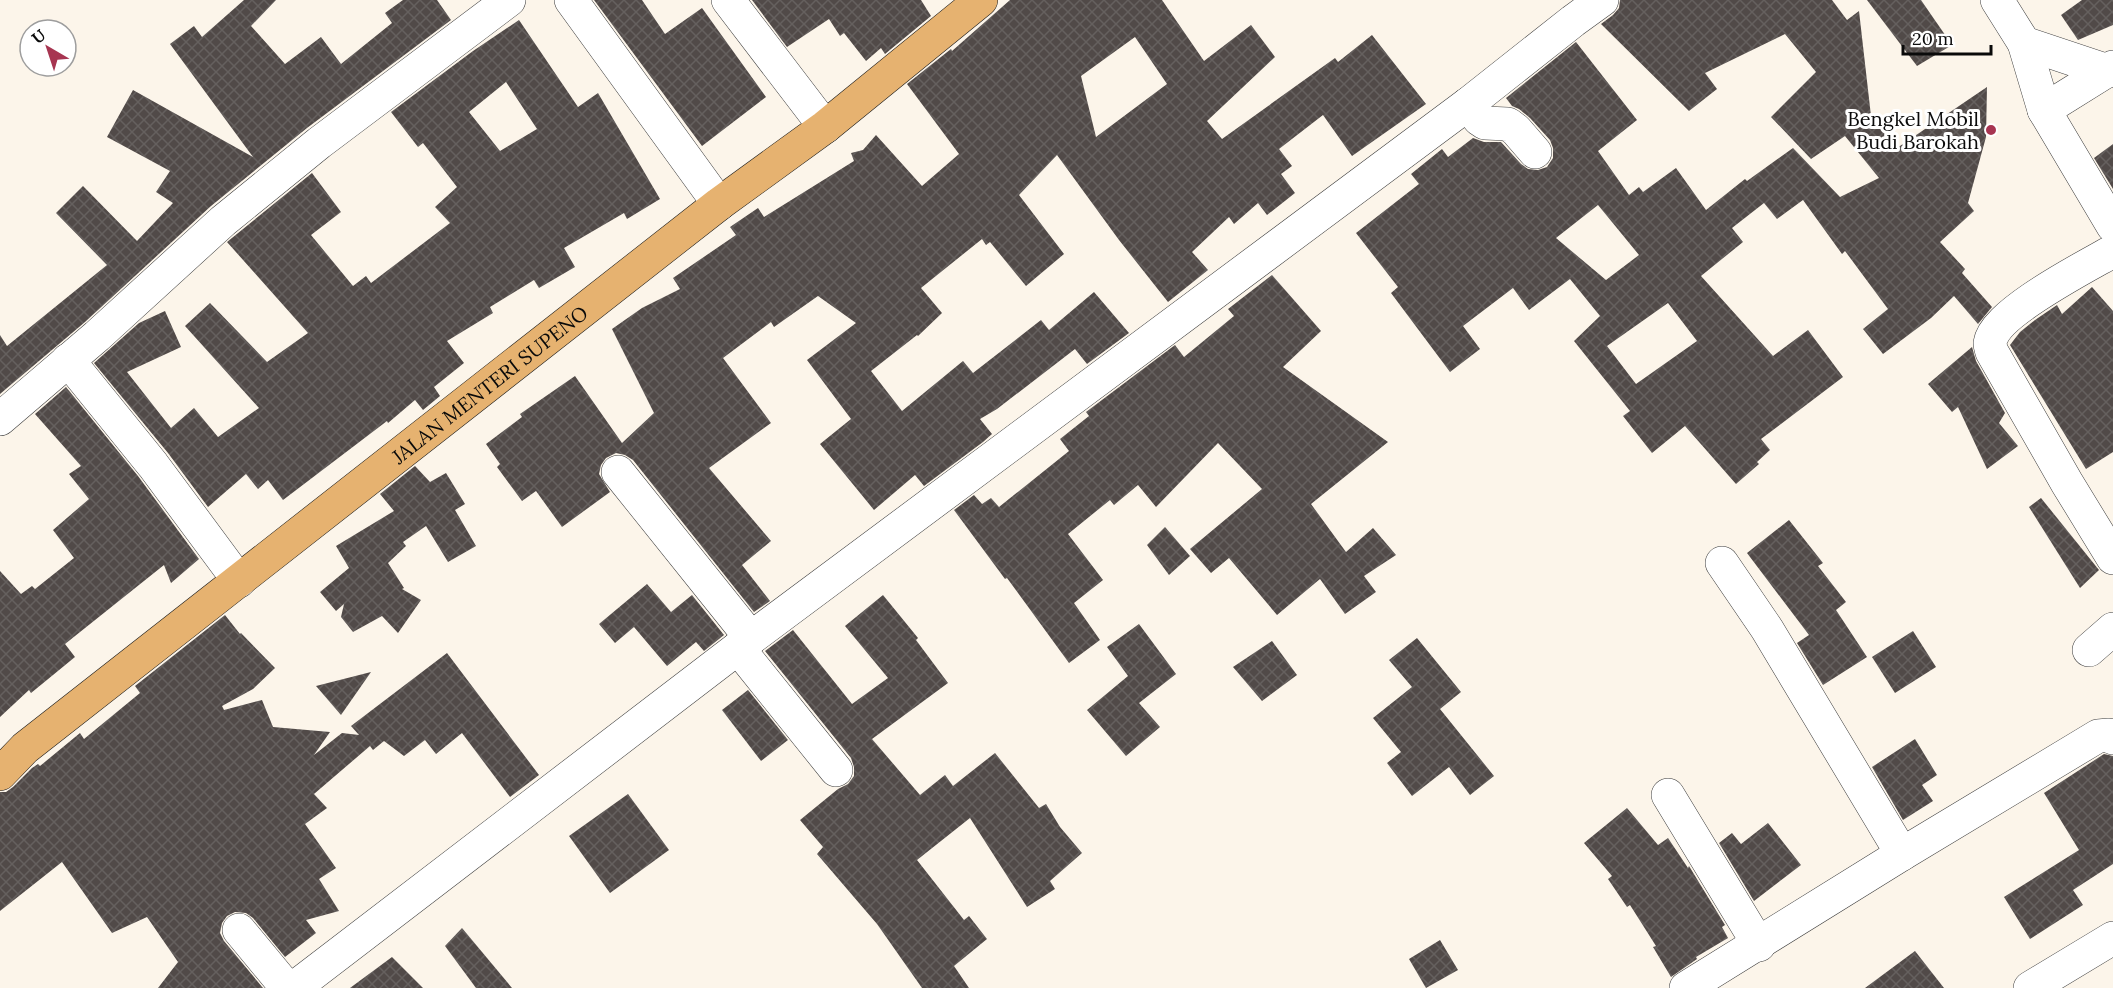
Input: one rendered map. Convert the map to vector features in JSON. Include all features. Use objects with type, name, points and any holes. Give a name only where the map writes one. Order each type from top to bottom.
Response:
[{"type":"main road","name":"JALAN MENTERI SUPENO","points":[[0,774],[25,748],[719,204],[825,126],[981,0]]},
{"type":"street","points":[[0,418],[266,185],[509,0]]},
{"type":"street","points":[[571,0],[719,204]]},
{"type":"street","points":[[728,0],[825,126]]},
{"type":"street","points":[[294,988],[745,643],[1468,104],[1602,0]]},
{"type":"street","points":[[1997,0],[2024,43],[2044,110],[2113,226]]},
{"type":"street","points":[[2024,43],[2111,69]]},
{"type":"street","points":[[2044,110],[2111,69]]},
{"type":"street","points":[[1468,104],[1479,119],[1485,123],[1508,124],[1535,152]]},
{"type":"street","points":[[2113,251],[2019,308],[1999,326],[1990,343],[1992,352],[2113,558]]},
{"type":"street","points":[[68,360],[153,465],[238,581]]},
{"type":"street","points":[[618,472],[837,770]]},
{"type":"street","points":[[1722,563],[1767,629],[1902,854]]},
{"type":"street","points":[[1686,988],[2098,736],[2109,735],[2113,738]]},
{"type":"street","points":[[1668,795],[1759,945]]},
{"type":"street","points":[[239,930],[287,988]]},
{"type":"street","points":[[2030,988],[2113,938]]},
{"type":"building","points":[[244,0],[276,0],[251,26],[285,64],[321,37],[341,64],[392,23],[385,13],[403,0],[437,0],[451,20],[307,128],[211,206],[85,322],[0,394],[0,335],[7,346],[107,265],[56,213],[83,186],[137,241],[173,203],[156,192],[170,171],[107,137],[133,90],[253,157],[170,44],[194,26],[202,37]]},
{"type":"building","points":[[594,0],[642,0],[665,34],[702,8],[766,97],[702,146]]},
{"type":"building","points":[[752,0],[921,0],[931,16],[885,54],[881,48],[866,61],[844,33],[840,36],[829,19],[787,47]]},
{"type":"building","points":[[1010,0],[1162,0],[1204,61],[1251,25],[1275,57],[1207,121],[1222,139],[1335,58],[1338,62],[1372,35],[1426,104],[1352,156],[1323,115],[1279,149],[1292,166],[1281,174],[1295,193],[1267,215],[1258,203],[1234,224],[1229,217],[1192,252],[1208,270],[1168,302],[1057,155],[1019,195],[1064,254],[1026,286],[990,242],[986,245],[982,239],[921,288],[942,313],[918,336],[871,371],[902,411],[963,361],[973,373],[1041,320],[1049,330],[1094,292],[1129,333],[1087,364],[1075,349],[997,409],[980,419],[992,434],[983,442],[924,486],[915,475],[874,510],[820,444],[851,419],[807,360],[856,323],[818,296],[774,327],[771,322],[723,358],[771,423],[709,468],[771,541],[742,565],[770,601],[754,612],[633,460],[625,455],[616,453],[606,458],[601,465],[599,474],[610,492],[562,527],[536,491],[522,501],[497,467],[500,464],[486,444],[522,417],[520,414],[575,376],[622,443],[654,413],[612,329],[642,308],[680,289],[673,278],[736,235],[730,227],[758,208],[764,217],[854,161],[851,153],[863,150],[876,135],[922,186],[959,154],[907,84],[951,49],[952,51]],"holes":[[[1135,37],[1167,84],[1096,137],[1081,76]]]},
{"type":"building","points":[[1620,0],[1832,0],[1847,20],[1859,11],[1871,116],[1897,148],[1987,87],[1986,137],[1968,203],[1974,211],[1940,242],[1965,269],[1962,273],[1992,307],[1978,324],[1954,296],[1931,318],[1883,354],[1863,329],[1888,309],[1845,251],[1842,254],[1803,200],[1777,219],[1764,203],[1732,228],[1743,242],[1701,276],[1773,356],[1808,330],[1843,377],[1761,439],[1770,450],[1757,462],[1759,464],[1736,484],[1685,426],[1652,453],[1623,416],[1630,411],[1574,341],[1600,316],[1570,279],[1529,310],[1513,288],[1463,326],[1480,349],[1450,372],[1391,293],[1398,287],[1356,233],[1419,184],[1411,174],[1442,149],[1448,157],[1473,138],[1484,142],[1501,142],[1528,169],[1538,170],[1547,167],[1553,158],[1550,140],[1530,118],[1512,106],[1506,98],[1576,42],[1637,120],[1598,151],[1629,195],[1639,187],[1643,192],[1676,168],[1706,210],[1745,179],[1747,181],[1793,148],[1840,197],[1879,178],[1845,136],[1811,159],[1771,117],[1816,72],[1785,34],[1705,73],[1717,89],[1689,111],[1601,24],[1619,8]],"holes":[[[1598,205],[1639,255],[1606,280],[1556,238]],[[1668,303],[1697,341],[1636,384],[1607,346]]]},
{"type":"building","points":[[1867,0],[1921,0],[1952,45],[1917,66]]},
{"type":"building","points":[[2082,0],[2113,0],[2113,25],[2078,40],[2061,15]]},
{"type":"building","points":[[519,20],[578,107],[598,93],[660,199],[627,219],[624,213],[564,248],[575,267],[539,288],[534,280],[490,307],[493,313],[447,341],[464,363],[434,387],[440,396],[423,410],[415,400],[388,423],[387,421],[283,500],[268,480],[258,489],[246,474],[208,507],[168,453],[94,363],[139,323],[165,311],[181,347],[127,372],[171,428],[194,408],[218,437],[259,408],[185,326],[210,303],[267,362],[308,333],[227,242],[312,173],[341,212],[311,235],[353,286],[366,276],[371,283],[450,223],[435,207],[457,187],[423,143],[418,147],[391,112]],"holes":[[[506,82],[537,129],[500,151],[469,112]]]},
{"type":"building","points":[[2113,144],[2113,189],[2094,158]]},
{"type":"building","points":[[1272,275],[1321,331],[1283,367],[1388,442],[1311,504],[1346,552],[1373,528],[1396,555],[1364,576],[1376,592],[1345,614],[1320,579],[1277,615],[1229,558],[1211,573],[1190,549],[1262,489],[1218,443],[1156,507],[1138,485],[1114,505],[1110,500],[1068,534],[1103,580],[1074,603],[1100,640],[1069,663],[954,510],[974,495],[982,504],[991,498],[999,507],[1069,451],[1060,439],[1089,416],[1086,412],[1175,345],[1184,357],[1234,316],[1228,309]]},
{"type":"building","points":[[2092,287],[2113,311],[2113,452],[2086,469],[2010,345],[2020,332],[2035,320],[2057,305],[2062,314]]},
{"type":"building","points":[[1972,347],[1976,361],[2005,413],[1999,423],[2018,446],[1987,469],[1958,407],[1952,412],[1928,384]]},
{"type":"building","points":[[66,387],[138,476],[199,559],[171,583],[164,565],[65,644],[75,657],[31,693],[29,690],[0,717],[0,571],[21,594],[32,586],[35,589],[74,558],[53,530],[89,499],[69,474],[81,466],[35,414]]},
{"type":"building","points":[[415,466],[430,482],[446,473],[465,504],[455,510],[476,546],[448,562],[426,526],[403,542],[406,546],[388,563],[404,588],[402,589],[421,600],[398,633],[382,616],[353,632],[341,617],[344,604],[336,611],[320,592],[349,568],[336,546],[394,511],[380,494]]},
{"type":"building","points":[[2041,498],[2099,570],[2080,588],[2029,507]]},
{"type":"building","points":[[1789,520],[1823,563],[1818,566],[1846,602],[1836,610],[1867,657],[1823,685],[1797,643],[1809,635],[1747,553]]},
{"type":"building","points":[[1165,527],[1190,556],[1169,575],[1147,545]]},
{"type":"building","points":[[647,584],[671,612],[692,595],[724,635],[704,651],[696,642],[667,666],[634,627],[615,643],[599,624]]},
{"type":"building","points":[[883,595],[918,638],[916,640],[948,683],[872,739],[920,795],[945,775],[953,786],[995,753],[1039,808],[1046,804],[1060,827],[1082,853],[1050,881],[1055,889],[1027,907],[970,818],[917,860],[964,920],[969,916],[987,939],[954,966],[969,988],[922,988],[877,924],[817,854],[823,847],[800,820],[838,789],[848,784],[854,776],[854,767],[851,758],[765,651],[793,630],[852,704],[888,678],[845,626]]},
{"type":"building","points":[[225,615],[240,634],[275,668],[253,689],[222,706],[224,710],[262,700],[273,727],[330,732],[314,755],[342,733],[359,735],[351,726],[447,653],[539,775],[510,797],[462,733],[436,754],[425,740],[404,756],[384,741],[373,750],[370,746],[314,794],[327,808],[305,824],[336,868],[319,879],[339,911],[306,920],[316,933],[285,957],[253,918],[246,913],[235,912],[227,916],[222,923],[220,933],[224,941],[263,988],[158,988],[178,962],[147,917],[112,933],[62,862],[0,911],[0,792],[6,792],[13,787],[32,768],[38,764],[40,766],[80,733],[84,739],[140,693],[135,686]]},
{"type":"building","points":[[1139,624],[1176,674],[1139,703],[1160,727],[1126,756],[1087,710],[1128,676],[1107,647]]},
{"type":"building","points":[[1913,631],[1936,667],[1895,693],[1872,657]]},
{"type":"building","points":[[1417,638],[1461,692],[1440,709],[1494,776],[1470,795],[1449,767],[1412,796],[1387,763],[1401,752],[1373,718],[1412,687],[1389,660]]},
{"type":"building","points":[[1272,641],[1297,675],[1262,701],[1233,667]]},
{"type":"building","points":[[371,672],[341,715],[316,686]]},
{"type":"building","points":[[748,690],[788,740],[761,761],[722,710]]},
{"type":"building","points":[[1915,739],[1937,775],[1922,785],[1933,801],[1903,820],[1872,767]]},
{"type":"building","points":[[2104,754],[2113,756],[2113,864],[2073,890],[2083,905],[2030,939],[2004,897],[2079,850],[2044,793]]},
{"type":"building","points":[[628,794],[669,850],[610,893],[569,836]]},
{"type":"building","points":[[1627,808],[1658,845],[1668,838],[1688,868],[1689,866],[1725,925],[1722,927],[1728,938],[1696,957],[1697,959],[1671,977],[1653,947],[1656,946],[1630,905],[1627,907],[1608,879],[1612,876],[1584,843]]},
{"type":"building","points":[[1768,823],[1801,865],[1754,901],[1719,843],[1732,833],[1741,844]]},
{"type":"building","points":[[462,928],[512,988],[476,988],[445,946]]},
{"type":"building","points":[[1440,940],[1458,970],[1426,988],[1409,959]]},
{"type":"building","points":[[1915,951],[1944,988],[1865,988]]},
{"type":"building","points":[[392,957],[423,988],[350,988]]},
{"type":"place","name":"Bengkel Mobil Budi Barokah","points":[[1991,130]]}]
